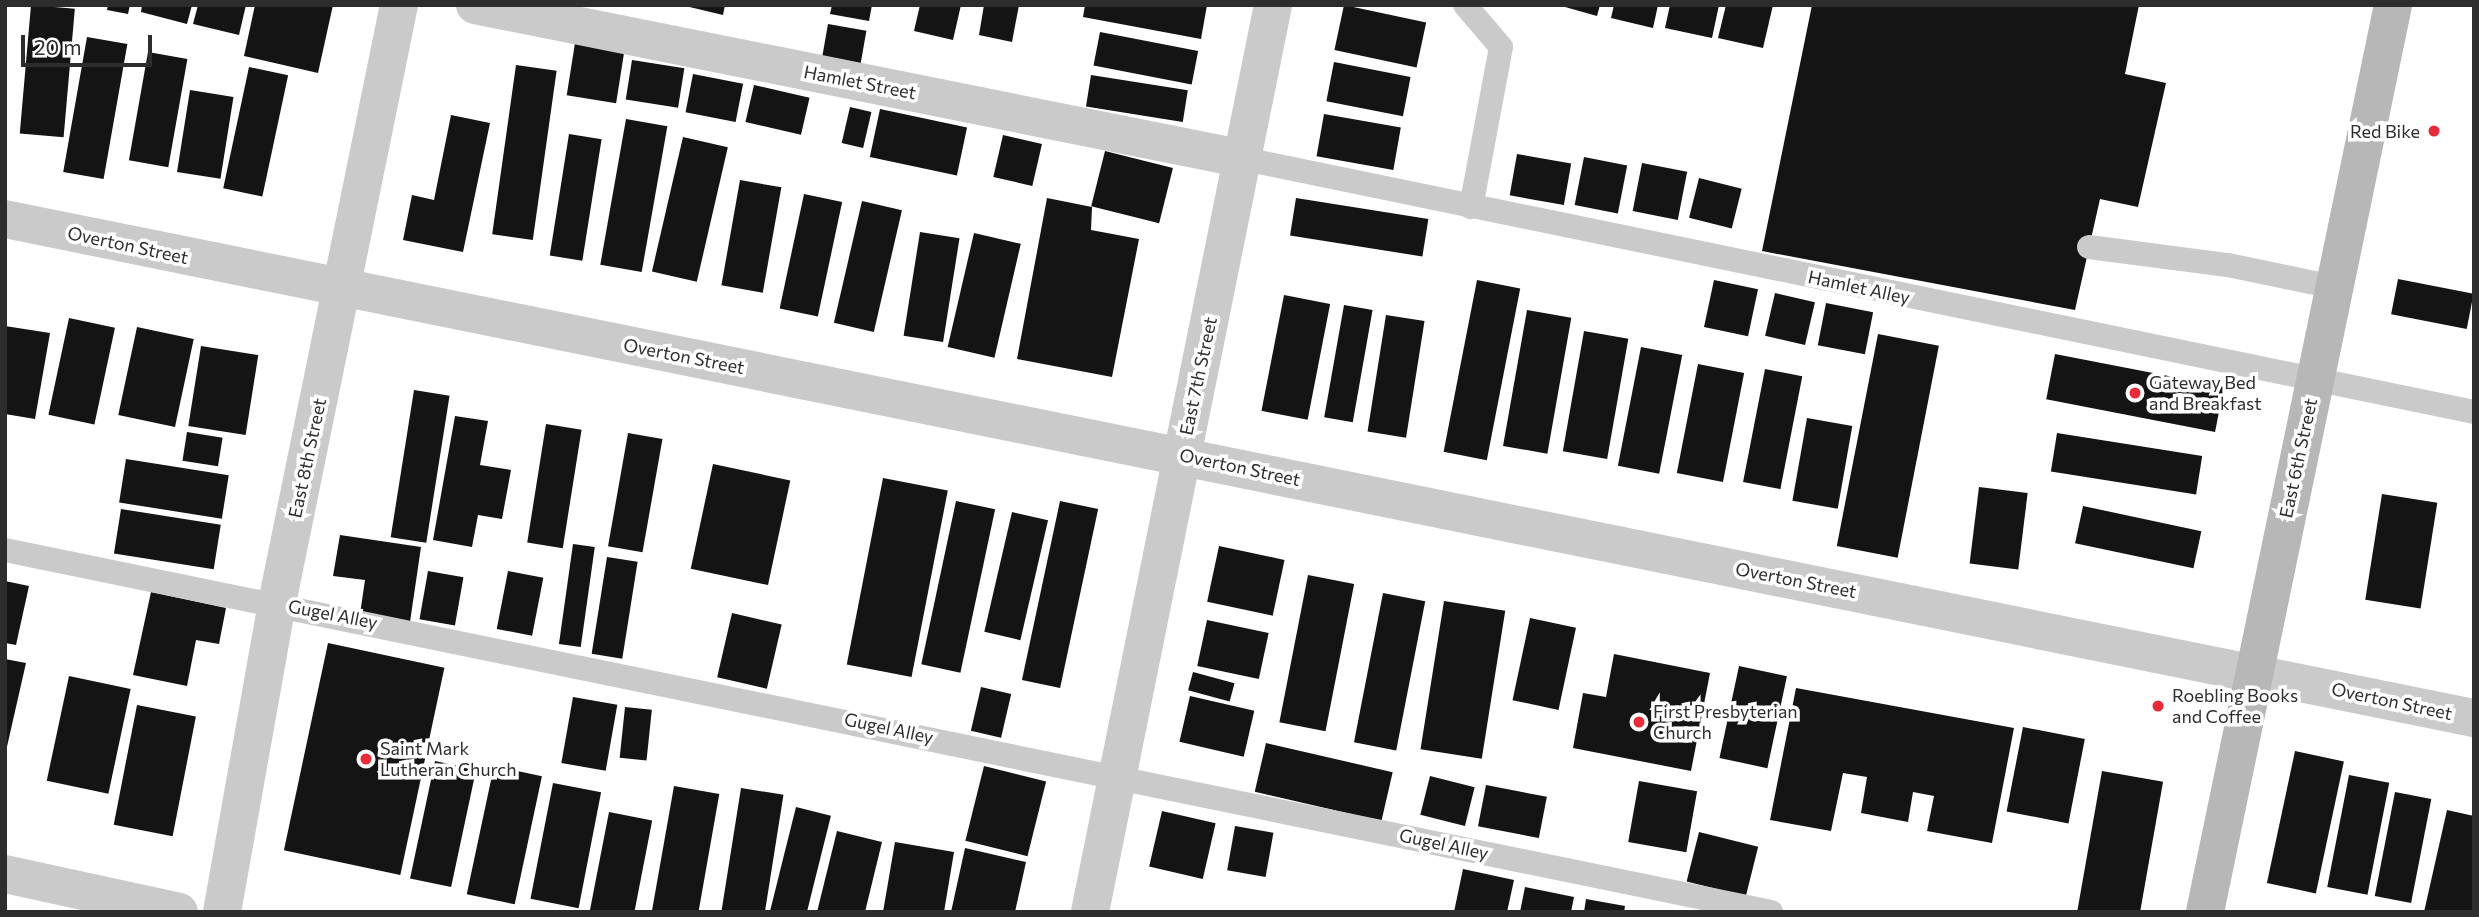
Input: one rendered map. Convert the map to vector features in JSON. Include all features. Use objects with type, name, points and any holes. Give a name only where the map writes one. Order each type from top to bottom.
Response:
[{"type":"street","name":"East 8th Street","points":[[222,912],[277,603],[399,5]]},
{"type":"street","name":"Hamlet Street","points":[[475,5],[1244,159]]},
{"type":"street","name":"East 7th Street","points":[[1090,912],[1273,5]]},
{"type":"street","name":"East 6th Street","points":[[2205,912],[2393,5]]},
{"type":"street","name":"Overton Street","points":[[5,219],[2474,718]]},
{"type":"street","points":[[5,874],[178,912]]},
{"type":"lane","points":[[1465,5],[1501,47],[1471,207]]},
{"type":"lane","name":"Hamlet Alley","points":[[1244,159],[2474,412]]},
{"type":"lane","points":[[2089,247],[2228,265],[2334,287]]},
{"type":"lane","name":"Gugel Alley","points":[[5,550],[277,603],[1771,912]]},
{"type":"building","points":[[31,5],[75,9],[64,137],[20,134]]},
{"type":"building","points":[[108,5],[130,5],[128,14],[107,10]]},
{"type":"building","points":[[142,5],[192,5],[187,24],[141,12]]},
{"type":"building","points":[[198,5],[246,5],[239,35],[193,24]]},
{"type":"building","points":[[255,5],[333,5],[318,73],[244,56]]},
{"type":"building","points":[[681,5],[725,5],[723,15]]},
{"type":"building","points":[[832,5],[872,5],[869,21],[830,14]]},
{"type":"building","points":[[920,5],[961,5],[953,40],[914,31]]},
{"type":"building","points":[[984,5],[1019,5],[1012,42],[979,35]]},
{"type":"building","points":[[1085,5],[1207,5],[1201,39],[1083,17]]},
{"type":"building","points":[[1344,5],[1426,22],[1417,67],[1334,50]]},
{"type":"building","points":[[1558,5],[1600,5],[1597,16]]},
{"type":"building","points":[[1614,5],[1658,5],[1653,28],[1611,18]]},
{"type":"building","points":[[1670,5],[1719,5],[1712,38],[1665,28]]},
{"type":"building","points":[[1726,5],[1773,5],[1763,48],[1718,38]]},
{"type":"building","points":[[1812,5],[2139,5],[2125,74],[2166,83],[2138,207],[2100,199],[2075,310],[1762,251]]},
{"type":"building","points":[[828,24],[866,31],[860,65],[822,58]]},
{"type":"building","points":[[1100,32],[1198,51],[1192,84],[1094,65]]},
{"type":"building","points":[[87,37],[127,44],[104,179],[63,172]]},
{"type":"building","points":[[575,43],[624,51],[616,103],[567,95]]},
{"type":"building","points":[[148,52],[187,59],[168,167],[129,160]]},
{"type":"building","points":[[632,60],[684,68],[678,108],[626,100]]},
{"type":"building","points":[[1334,62],[1411,77],[1403,116],[1326,101]]},
{"type":"building","points":[[516,65],[557,71],[533,240],[492,234]]},
{"type":"building","points":[[249,67],[288,75],[262,197],[223,188]]},
{"type":"building","points":[[693,74],[743,84],[736,122],[686,112]]},
{"type":"building","points":[[1091,75],[1188,90],[1183,122],[1086,107]]},
{"type":"building","points":[[754,85],[810,98],[801,135],[745,122]]},
{"type":"building","points":[[190,90],[233,97],[220,179],[177,172]]},
{"type":"building","points":[[850,107],[871,112],[863,148],[842,143]]},
{"type":"building","points":[[880,109],[967,128],[957,175],[870,157]]},
{"type":"building","points":[[1324,114],[1401,128],[1393,170],[1317,156]]},
{"type":"building","points":[[451,115],[490,123],[463,252],[403,240],[412,195],[434,200]]},
{"type":"building","points":[[626,119],[667,126],[642,272],[600,265]]},
{"type":"building","points":[[569,134],[602,139],[582,261],[550,255]]},
{"type":"building","points":[[1003,135],[1042,144],[1032,186],[993,177]]},
{"type":"building","points":[[683,137],[728,147],[697,282],[652,271]]},
{"type":"building","points":[[1105,151],[1173,168],[1159,223],[1091,206]]},
{"type":"building","points":[[1517,154],[1571,164],[1564,205],[1510,195]]},
{"type":"building","points":[[1584,157],[1627,165],[1618,213],[1575,205]]},
{"type":"building","points":[[1642,163],[1687,172],[1678,220],[1633,211]]},
{"type":"building","points":[[1699,178],[1742,189],[1732,228],[1689,218]]},
{"type":"building","points":[[740,180],[781,187],[763,293],[721,285]]},
{"type":"building","points":[[804,194],[842,202],[818,317],[780,308]]},
{"type":"building","points":[[1047,198],[1092,207],[1091,230],[1139,239],[1112,377],[1017,359]]},
{"type":"building","points":[[1296,198],[1428,219],[1422,256],[1290,236]]},
{"type":"building","points":[[862,201],[902,210],[874,332],[834,323]]},
{"type":"building","points":[[920,232],[960,238],[943,342],[904,336]]},
{"type":"building","points":[[974,233],[1021,244],[994,358],[948,347]]},
{"type":"building","points":[[2398,279],[2474,294],[2467,329],[2391,314]]},
{"type":"building","points":[[1477,280],[1520,288],[1487,460],[1444,452]]},
{"type":"building","points":[[1714,280],[1758,289],[1748,336],[1704,327]]},
{"type":"building","points":[[1775,293],[1815,302],[1805,345],[1765,336]]},
{"type":"building","points":[[1284,295],[1330,304],[1308,420],[1261,411]]},
{"type":"building","points":[[1826,303],[1873,312],[1865,354],[1818,345]]},
{"type":"building","points":[[1344,305],[1373,310],[1353,422],[1324,417]]},
{"type":"building","points":[[1527,310],[1571,318],[1547,454],[1503,446]]},
{"type":"building","points":[[1386,315],[1425,321],[1406,438],[1368,432]]},
{"type":"building","points":[[69,318],[115,328],[94,425],[48,415]]},
{"type":"building","points":[[5,326],[50,333],[35,419],[5,414]]},
{"type":"building","points":[[137,327],[194,339],[175,427],[118,415]]},
{"type":"building","points":[[1584,331],[1628,339],[1607,459],[1563,451]]},
{"type":"building","points":[[1878,334],[1939,346],[1898,558],[1837,546]]},
{"type":"building","points":[[201,346],[258,355],[246,435],[188,426]]},
{"type":"building","points":[[1641,347],[1682,355],[1659,474],[1618,466]]},
{"type":"building","name":"Gateway Bed and Breakfast","points":[[2055,354],[2224,387],[2215,432],[2046,399]]},
{"type":"building","points":[[1698,364],[1744,373],[1723,482],[1677,473]]},
{"type":"building","points":[[1765,369],[1802,376],[1780,489],[1743,482]]},
{"type":"building","points":[[414,390],[450,396],[426,543],[391,537]]},
{"type":"building","points":[[455,416],[488,421],[480,465],[511,470],[502,519],[478,515],[472,547],[433,540]]},
{"type":"building","points":[[1807,418],[1852,426],[1838,509],[1792,501]]},
{"type":"building","points":[[546,424],[582,430],[563,548],[527,543]]},
{"type":"building","points":[[187,432],[223,438],[218,466],[182,461]]},
{"type":"building","points":[[628,433],[662,439],[642,552],[608,546]]},
{"type":"building","points":[[2057,433],[2202,456],[2196,495],[2051,472]]},
{"type":"building","points":[[126,459],[229,475],[222,519],[119,502]]},
{"type":"building","points":[[713,464],[790,480],[768,585],[691,569]]},
{"type":"building","points":[[883,478],[948,491],[912,677],[847,665]]},
{"type":"building","points":[[1979,487],[2028,493],[2018,569],[1970,563]]},
{"type":"building","points":[[2382,494],[2437,503],[2421,608],[2365,600]]},
{"type":"building","points":[[956,501],[995,509],[960,673],[921,664]]},
{"type":"building","points":[[1060,501],[1098,509],[1060,688],[1022,680]]},
{"type":"building","points":[[2083,506],[2201,531],[2193,568],[2075,543]]},
{"type":"building","points":[[121,509],[221,525],[214,569],[114,553]]},
{"type":"building","points":[[1012,512],[1048,520],[1020,640],[984,632]]},
{"type":"building","points":[[340,535],[421,547],[410,622],[360,614],[365,580],[333,576]]},
{"type":"building","points":[[573,544],[595,547],[581,647],[559,644]]},
{"type":"building","points":[[1219,546],[1285,560],[1273,616],[1207,602]]},
{"type":"building","points":[[607,557],[638,562],[622,659],[592,654]]},
{"type":"building","points":[[428,571],[463,577],[455,626],[419,619]]},
{"type":"building","points":[[508,571],[543,578],[532,636],[497,629]]},
{"type":"building","points":[[1308,575],[1354,584],[1326,731],[1279,722]]},
{"type":"building","points":[[5,581],[29,586],[16,645],[5,643]]},
{"type":"building","points":[[151,592],[226,608],[219,644],[196,640],[187,686],[133,675]]},
{"type":"building","points":[[1383,593],[1425,601],[1396,750],[1354,742]]},
{"type":"building","points":[[1444,601],[1505,611],[1482,759],[1421,749]]},
{"type":"building","points":[[732,613],[782,624],[767,689],[717,677]]},
{"type":"building","points":[[1530,618],[1576,628],[1559,710],[1513,700]]},
{"type":"building","points":[[1207,620],[1269,633],[1259,679],[1197,666]]},
{"type":"building","name":"Saint Mark Lutheran Church","points":[[328,643],[444,668],[400,875],[284,850]]},
{"type":"building","name":"First Presbyterian Church","points":[[1614,654],[1710,673],[1691,771],[1573,748],[1583,693],[1606,697]]},
{"type":"building","points":[[5,659],[26,663],[6,751],[5,751]]},
{"type":"building","points":[[1739,666],[1787,676],[1767,768],[1719,758]]},
{"type":"building","points":[[1193,672],[1235,683],[1230,701],[1188,690]]},
{"type":"building","points":[[69,676],[131,689],[108,794],[47,781]]},
{"type":"building","points":[[981,687],[1011,694],[1001,738],[971,731]]},
{"type":"building","points":[[1796,688],[2014,728],[1992,843],[1927,831],[1934,796],[1913,792],[1908,822],[1861,813],[1867,777],[1843,773],[1831,831],[1770,820]]},
{"type":"building","points":[[1190,696],[1254,711],[1244,757],[1179,742]]},
{"type":"building","points":[[573,697],[617,705],[606,771],[561,763]]},
{"type":"building","points":[[137,705],[196,716],[173,836],[114,825]]},
{"type":"building","points":[[625,707],[652,710],[647,761],[620,758]]},
{"type":"building","points":[[2023,727],[2085,739],[2068,823],[2007,811]]},
{"type":"building","points":[[1266,743],[1393,772],[1381,821],[1255,792]]},
{"type":"building","points":[[2295,751],[2344,761],[2316,893],[2267,883]]},
{"type":"building","points":[[435,761],[476,770],[451,887],[410,878]]},
{"type":"building","points":[[494,766],[542,776],[515,904],[467,894]]},
{"type":"building","points":[[984,766],[1046,781],[1027,856],[965,841]]},
{"type":"building","points":[[2102,771],[2163,782],[2140,912],[2077,912]]},
{"type":"building","points":[[2349,775],[2389,783],[2367,895],[2327,887]]},
{"type":"building","points":[[1430,776],[1475,787],[1465,826],[1420,815]]},
{"type":"building","points":[[1639,781],[1697,791],[1686,852],[1628,842]]},
{"type":"building","points":[[553,783],[601,792],[579,908],[530,899]]},
{"type":"building","points":[[1486,785],[1547,797],[1539,838],[1478,826]]},
{"type":"building","points":[[674,786],[719,794],[698,912],[652,912]]},
{"type":"building","points":[[741,788],[783,795],[765,912],[721,912]]},
{"type":"building","points":[[2395,792],[2431,799],[2411,903],[2375,896]]},
{"type":"building","points":[[796,807],[831,816],[807,912],[770,912]]},
{"type":"building","points":[[2447,810],[2474,816],[2472,912],[2424,912]]},
{"type":"building","points":[[1162,811],[1216,823],[1203,879],[1149,867]]},
{"type":"building","points":[[609,812],[652,820],[634,912],[590,912]]},
{"type":"building","points":[[1235,826],[1273,833],[1266,877],[1227,870]]},
{"type":"building","points":[[837,831],[882,842],[865,912],[817,912]]},
{"type":"building","points":[[1699,832],[1758,847],[1746,896],[1687,881]]},
{"type":"building","points":[[895,842],[954,852],[944,912],[883,912]]},
{"type":"building","points":[[965,848],[1026,862],[1015,912],[951,912]]},
{"type":"building","points":[[1463,869],[1514,880],[1507,912],[1454,912]]},
{"type":"building","points":[[1525,887],[1574,897],[1571,912],[1520,912]]},
{"type":"building","points":[[1586,899],[1625,906],[1624,912],[1584,912]]},
{"type":"place","name":"Red Bike","points":[[2434,131]]},
{"type":"place","name":"Gateway Bed and Breakfast","points":[[2135,393]]},
{"type":"place","name":"Roebling Books and Coffee","points":[[2158,706]]},
{"type":"place","name":"First Presbyterian Church","points":[[1639,722]]},
{"type":"place","name":"Saint Mark Lutheran Church","points":[[366,759]]}]
